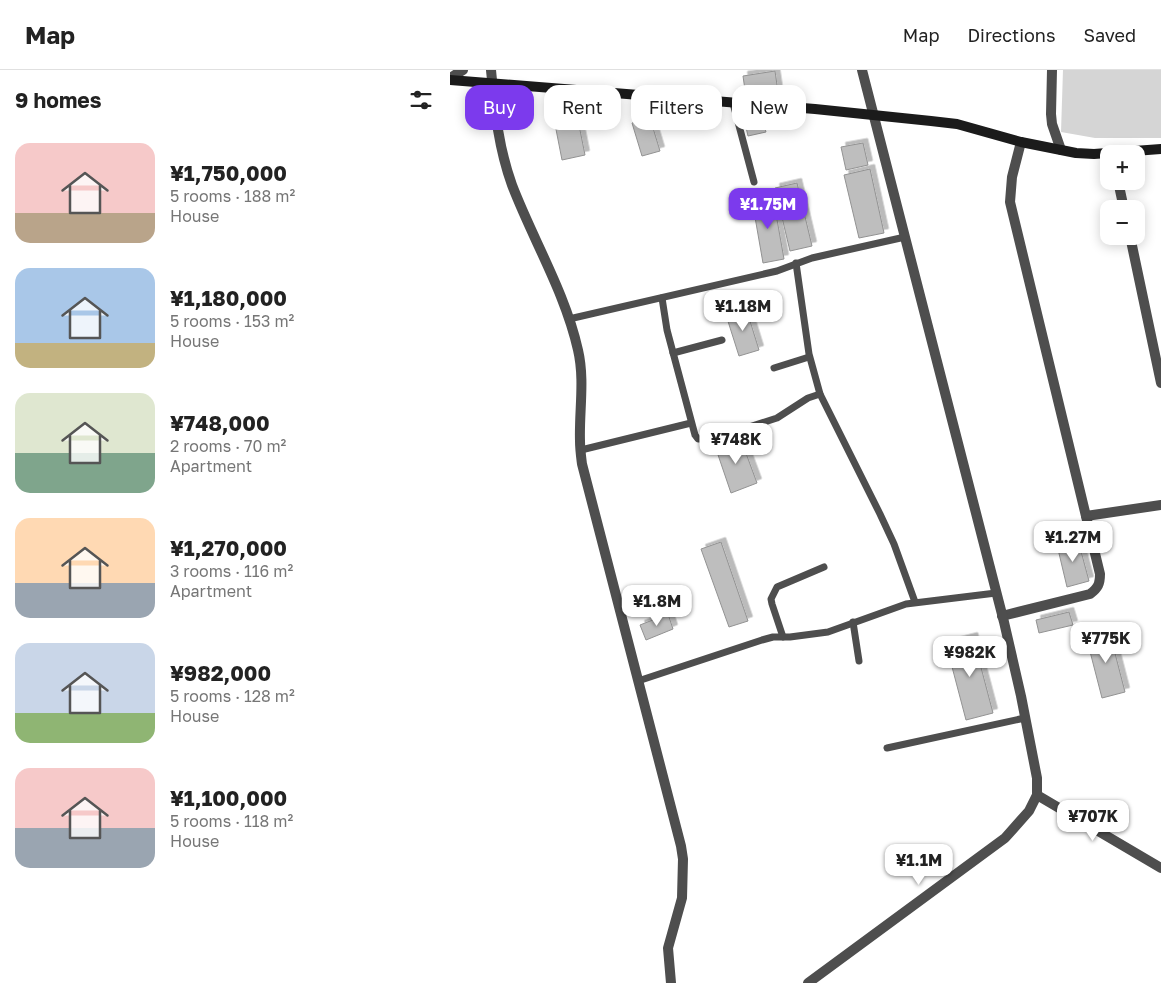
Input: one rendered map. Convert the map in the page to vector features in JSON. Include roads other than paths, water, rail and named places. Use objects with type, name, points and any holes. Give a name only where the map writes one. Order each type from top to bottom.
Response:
[{"type":"street","points":[[450,79],[463,70]]},
{"type":"street","points":[[491,70],[497,130],[513,186],[568,319],[578,350],[581,367],[582,464],[682,846],[684,860],[682,898],[668,948],[671,983]]},
{"type":"street","points":[[808,983],[1005,838],[1029,811],[1037,794],[1037,778],[1002,616],[862,70]]},
{"type":"street","points":[[1052,70],[1052,124],[1061,150]]},
{"type":"street","points":[[450,79],[732,103]]},
{"type":"street","points":[[806,109],[874,114],[957,124],[1021,142],[1061,150],[1100,154]]},
{"type":"street","points":[[1002,616],[1090,594],[1096,590],[1100,582],[1100,574],[1010,202],[1012,178],[1021,142]]},
{"type":"street","points":[[1145,150],[1161,149]]},
{"type":"street","points":[[1132,245],[1161,383]]},
{"type":"street","points":[[1086,516],[1161,505]]},
{"type":"street","points":[[1037,794],[1161,868]]},
{"type":"lane","points":[[740,130],[754,182]]},
{"type":"lane","points":[[568,319],[777,271],[812,258],[905,237]]},
{"type":"lane","points":[[796,263],[810,357],[820,394],[894,544],[915,602]]},
{"type":"lane","points":[[662,298],[673,354],[694,435],[698,438],[712,439],[777,418],[808,398],[820,394]]},
{"type":"lane","points":[[673,354],[722,340]]},
{"type":"lane","points":[[774,368],[810,357]]},
{"type":"lane","points":[[581,450],[691,423]]},
{"type":"lane","points":[[782,637],[771,599],[774,591],[777,587],[824,567]]},
{"type":"lane","points":[[638,681],[762,640],[828,632],[915,602],[996,593]]},
{"type":"lane","points":[[853,622],[859,662]]},
{"type":"lane","points":[[887,748],[1025,718]]}]
